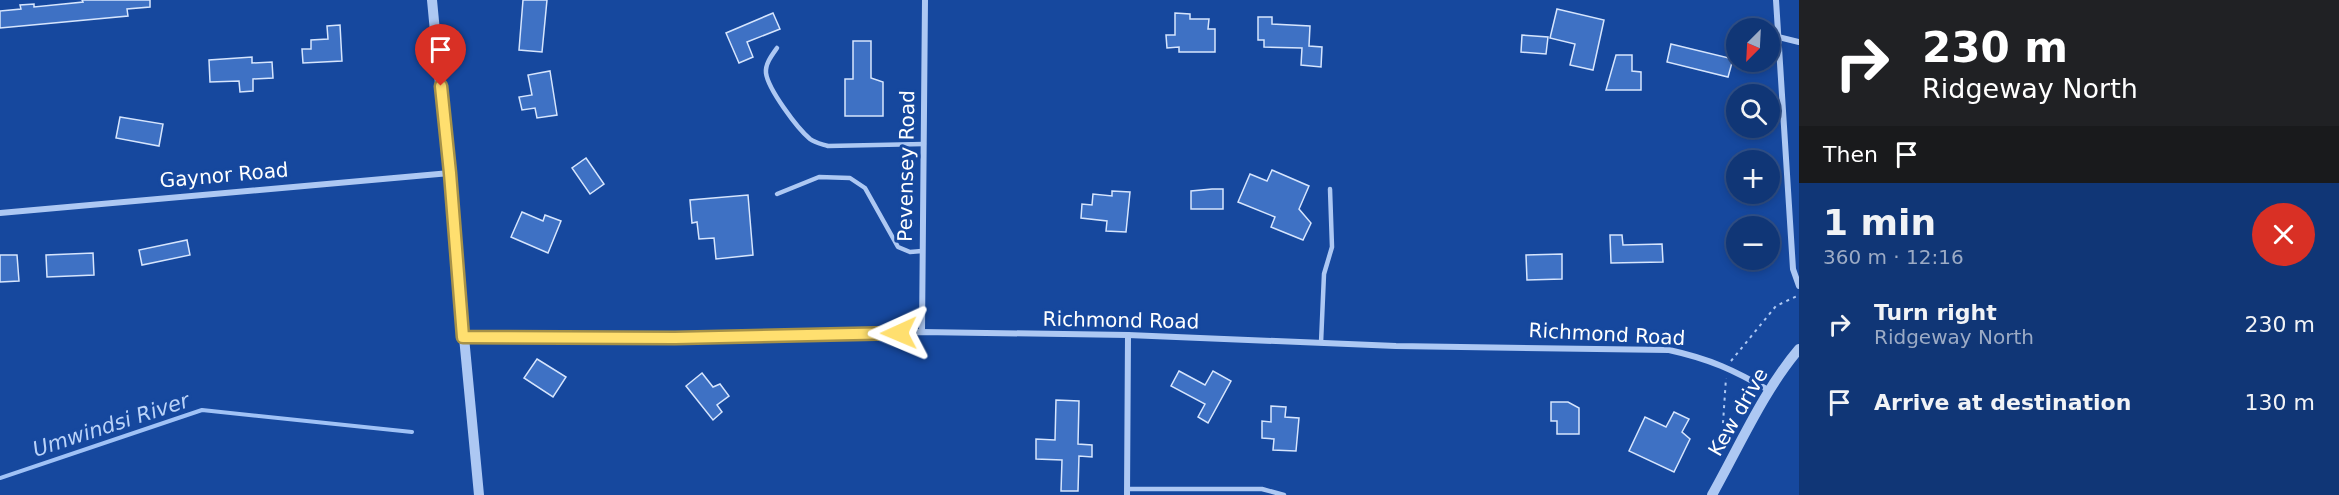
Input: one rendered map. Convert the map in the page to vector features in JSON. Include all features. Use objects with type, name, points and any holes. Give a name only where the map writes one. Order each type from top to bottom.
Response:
[{"type":"street","points":[[432,0],[479,495]]},
{"type":"street","name":"Pevensey Road","points":[[922,332],[925,0]]},
{"type":"street","points":[[1776,0],[1777,18]]},
{"type":"street","points":[[1780,37],[1799,42]]},
{"type":"street","points":[[1780,67],[1793,269],[1799,286]]},
{"type":"street","name":"Gaynor Road","points":[[0,213],[450,173]]},
{"type":"street","name":"Richmond Road","points":[[463,337],[675,338],[922,332],[1128,335],[1396,346],[1669,350],[1703,357],[1729,368],[1770,391]]},
{"type":"street","points":[[1127,492],[1128,335]]},
{"type":"street","name":"Kew drive","points":[[1712,495],[1770,391],[1799,349]]},
{"type":"lane","points":[[777,48],[765,70],[768,82],[800,128],[813,141],[828,146],[924,144]]},
{"type":"lane","points":[[777,194],[819,177],[850,178],[865,188],[898,247],[910,252],[922,251]]},
{"type":"lane","points":[[1321,343],[1324,274],[1332,247],[1330,189]]},
{"type":"lane","points":[[1127,492],[1262,489],[1284,495]]},
{"type":"path","points":[[1721,459],[1725,381],[1731,361],[1776,306],[1799,295]]},
{"type":"building","points":[[82,0],[150,0],[150,7],[127,9],[128,16],[0,28],[0,11],[21,9],[20,5],[34,4],[34,7],[83,2]]},
{"type":"building","points":[[523,0],[547,0],[542,52],[519,50]]},
{"type":"building","points":[[1557,9],[1604,20],[1593,70],[1570,65],[1575,44],[1550,38]]},
{"type":"building","points":[[773,13],[780,29],[747,42],[753,57],[739,63],[726,33]]},
{"type":"building","points":[[1175,13],[1190,14],[1190,19],[1209,19],[1208,29],[1215,29],[1215,52],[1179,52],[1179,47],[1167,48],[1166,35],[1175,35]]},
{"type":"building","points":[[1258,17],[1272,17],[1272,24],[1310,26],[1309,46],[1322,47],[1321,67],[1301,65],[1302,48],[1264,47],[1264,40],[1258,40]]},
{"type":"building","points":[[340,25],[342,61],[303,63],[302,49],[311,49],[311,40],[328,39],[327,26]]},
{"type":"building","points":[[1522,35],[1548,37],[1546,54],[1521,52]]},
{"type":"building","points":[[853,41],[871,41],[871,78],[883,82],[883,116],[845,116],[845,79],[853,79]]},
{"type":"building","points":[[1671,44],[1726,57],[1726,72],[1729,72],[1728,77],[1667,62]]},
{"type":"building","points":[[1616,55],[1632,55],[1632,71],[1641,72],[1641,90],[1606,90]]},
{"type":"building","points":[[252,57],[252,63],[272,62],[273,78],[253,79],[253,91],[240,92],[239,81],[210,82],[209,60]]},
{"type":"building","points":[[550,71],[557,115],[537,118],[535,108],[522,110],[519,97],[532,95],[528,75]]},
{"type":"building","points":[[120,117],[163,124],[159,146],[116,138]]},
{"type":"building","points":[[586,158],[604,184],[590,194],[572,168]]},
{"type":"building","points":[[1272,170],[1309,186],[1299,209],[1311,223],[1303,240],[1271,227],[1275,217],[1238,202],[1250,174],[1267,181]]},
{"type":"building","points":[[1223,189],[1223,209],[1191,209],[1191,191]]},
{"type":"building","points":[[1112,191],[1130,192],[1126,232],[1106,231],[1107,221],[1081,218],[1082,204],[1092,205],[1093,194],[1112,196]]},
{"type":"building","points":[[748,195],[753,255],[716,259],[714,238],[699,239],[697,222],[692,223],[690,200]]},
{"type":"building","points":[[522,212],[543,221],[545,215],[561,221],[548,253],[511,237]]},
{"type":"building","points":[[1610,235],[1622,235],[1623,245],[1662,244],[1663,262],[1611,263]]},
{"type":"building","points":[[187,240],[190,255],[142,265],[139,250]]},
{"type":"building","points":[[93,253],[94,275],[47,277],[46,255]]},
{"type":"building","points":[[1562,254],[1562,279],[1527,280],[1526,255]]},
{"type":"building","points":[[0,255],[17,255],[19,281],[0,282]]},
{"type":"building","points":[[537,359],[566,377],[553,397],[524,378]]},
{"type":"building","points":[[1179,371],[1205,385],[1213,371],[1231,381],[1208,423],[1198,417],[1205,404],[1171,386]]},
{"type":"building","points":[[702,373],[713,387],[720,384],[729,396],[717,405],[722,412],[713,420],[686,386]]},
{"type":"building","points":[[1056,400],[1079,401],[1078,444],[1092,445],[1092,457],[1079,456],[1078,491],[1061,491],[1062,460],[1036,459],[1036,439],[1055,440]]},
{"type":"building","points":[[1551,402],[1568,402],[1579,408],[1579,434],[1557,434],[1557,421],[1551,421]]},
{"type":"building","points":[[1271,406],[1286,407],[1285,417],[1299,418],[1296,451],[1273,450],[1274,439],[1262,438],[1262,421],[1271,422]]},
{"type":"building","points":[[1674,412],[1689,419],[1682,432],[1690,439],[1674,472],[1629,451],[1645,417],[1666,427]]},
{"type":"waterway","name":"Umwindsi River","points":[[0,478],[202,410],[412,432]]},
{"type":"route","points":[[441,86],[463,337],[675,338],[899,333]]}]
